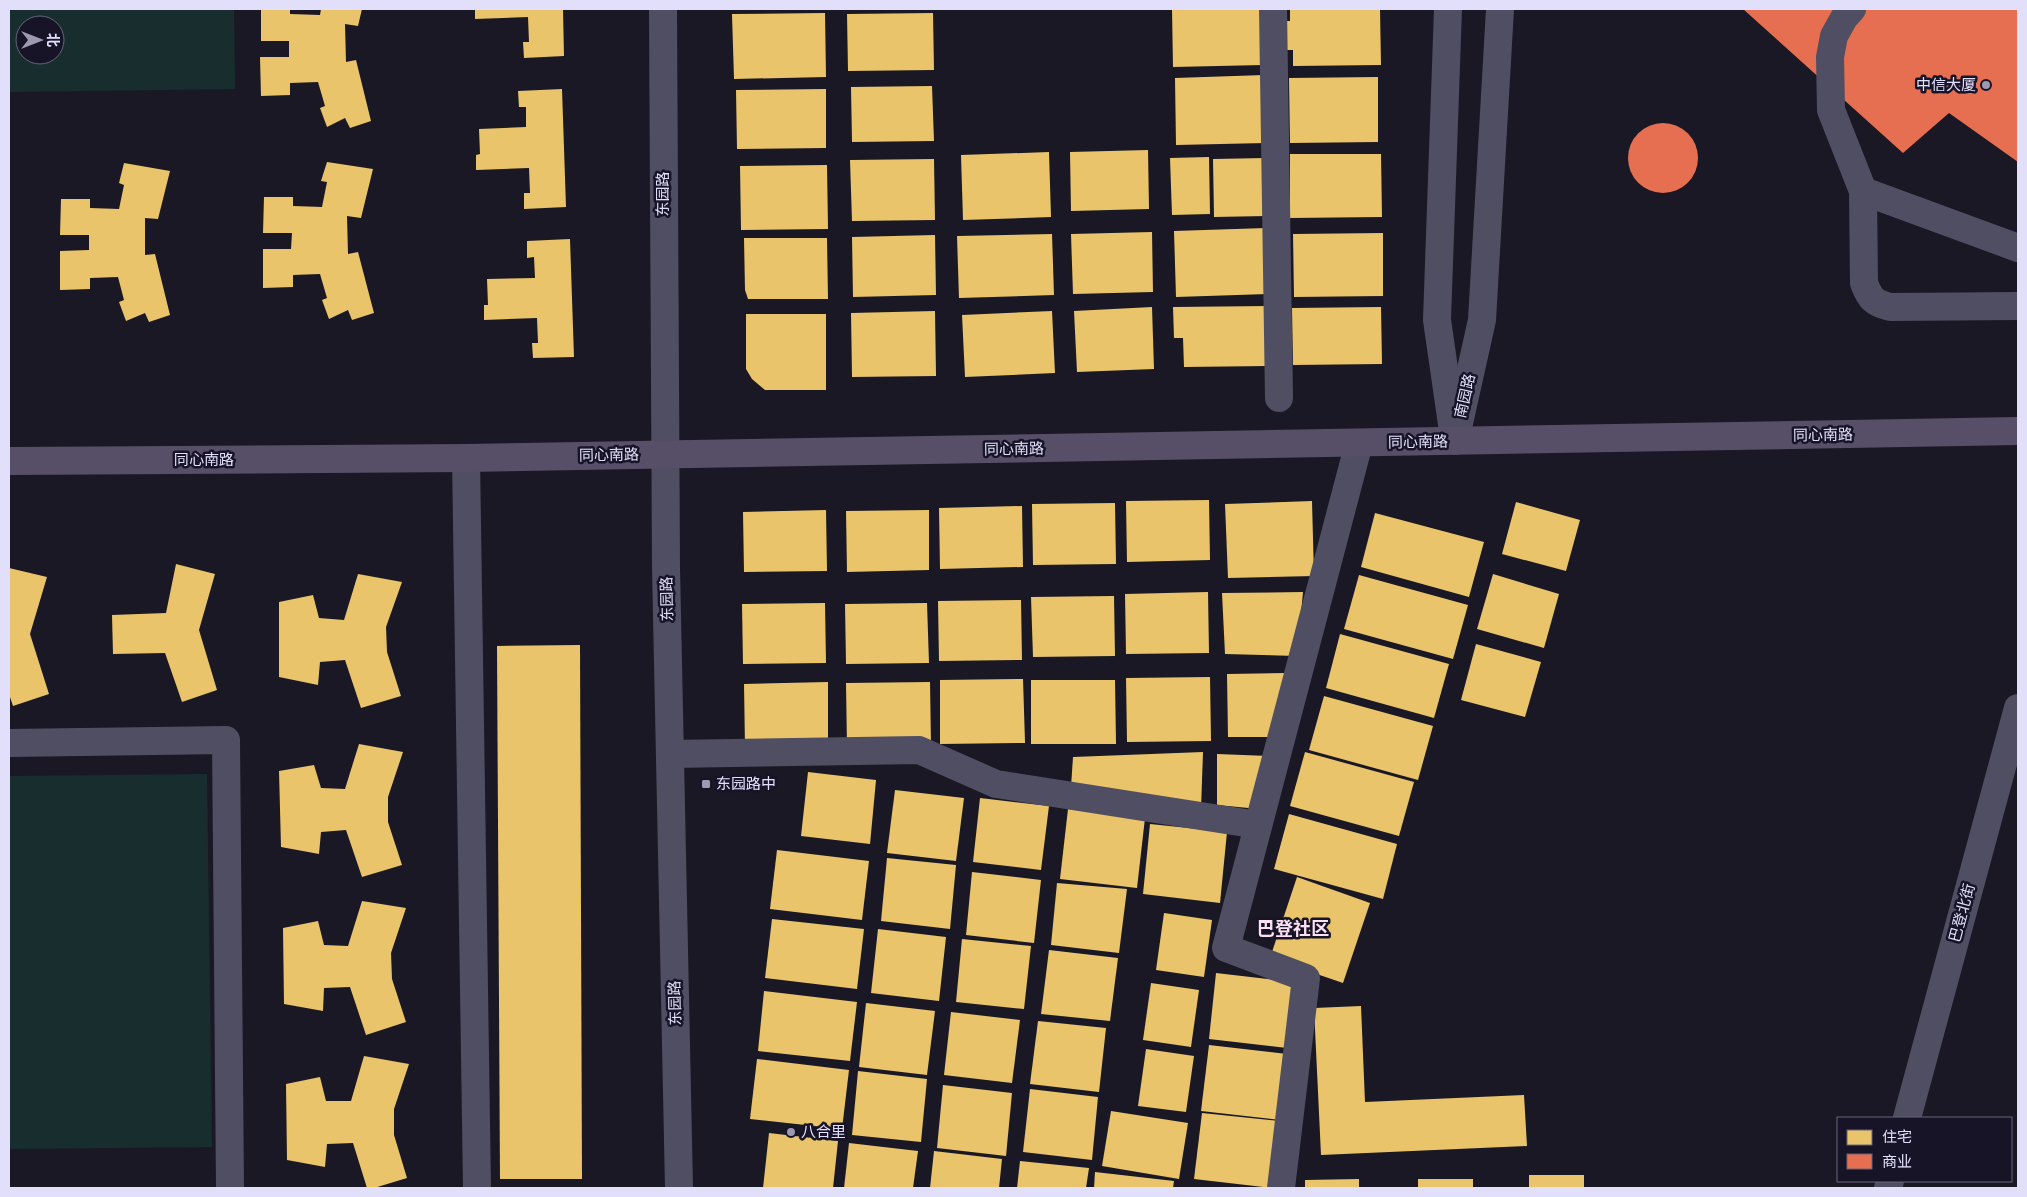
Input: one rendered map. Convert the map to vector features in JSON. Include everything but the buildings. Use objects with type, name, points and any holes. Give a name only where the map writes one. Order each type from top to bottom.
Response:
[{"type":"main road","name":"同心南路","points":[[9,461],[466,458],[2018,431]]},
{"type":"street","name":"东园路","points":[[663,9],[665,454],[679,1188]]},
{"type":"street","points":[[1273,9],[1279,398]]},
{"type":"street","name":"南园路","points":[[1448,9],[1437,320],[1455,441]]},
{"type":"street","name":"南园路","points":[[1455,441],[1482,320],[1500,9]]},
{"type":"street","points":[[1852,9],[1844,18],[1834,36],[1830,57],[1831,110],[1863,191],[1864,284],[1868,296],[1878,304],[1890,308],[2018,306]]},
{"type":"street","points":[[1863,191],[2018,248]]},
{"type":"street","points":[[1281,1188],[1306,978],[1226,948],[1359,443]]},
{"type":"street","points":[[466,458],[477,1188]]},
{"type":"street","name":"巴登北街","points":[[1907,1117],[2018,708]]},
{"type":"street","points":[[9,743],[226,740],[230,1188]]},
{"type":"street","points":[[670,754],[919,750],[996,784],[1258,825]]},
{"type":"green space","points":[[9,9],[234,9],[235,89],[9,92]]},
{"type":"green space","points":[[207,774],[212,1147],[9,1149],[9,776]]},
{"type":"place","name":"中信大厦","points":[[1986,85]]},
{"type":"place","name":"东园路中","points":[[706,784]]},
{"type":"place","name":"八合里","points":[[791,1132]]},
{"type":"district","name":"巴登社区","points":[[1293,929]]}]
